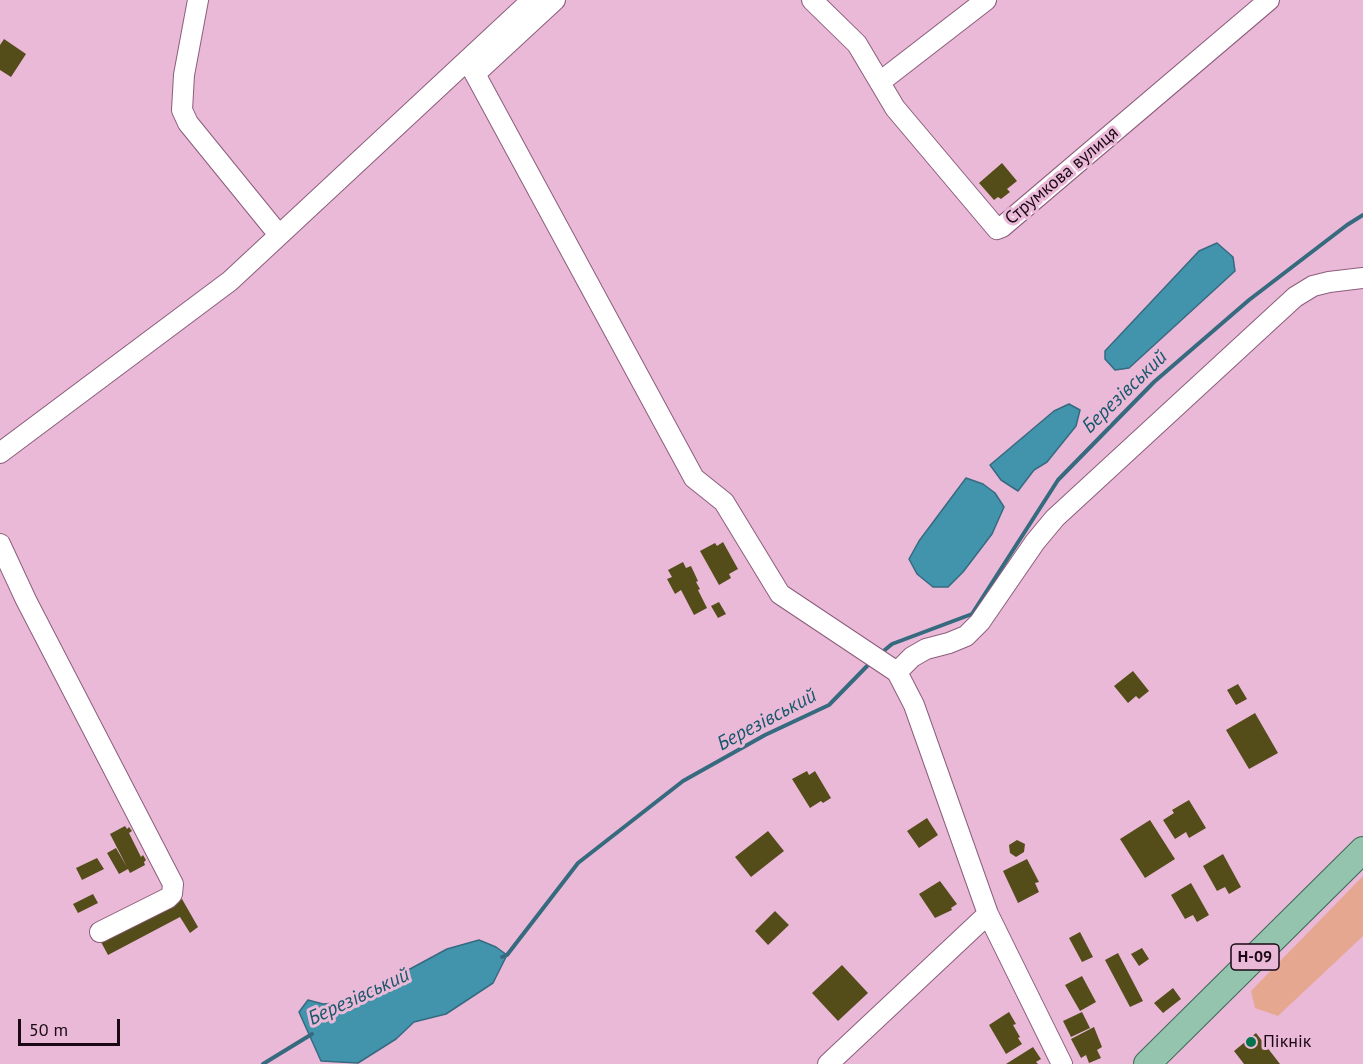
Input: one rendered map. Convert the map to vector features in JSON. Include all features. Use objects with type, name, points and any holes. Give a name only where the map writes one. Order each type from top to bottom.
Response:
[{"type":"main road","name":"Н-09","points":[[1146,1064],[1363,850]]},
{"type":"street","points":[[198,0],[184,75],[183,110],[188,123],[279,235]]},
{"type":"street","points":[[471,67],[532,0]]},
{"type":"street","points":[[0,453],[230,281],[279,235],[471,67],[555,0]]},
{"type":"street","name":"Струмкова вулиця","points":[[812,0],[857,44],[895,108],[997,229],[1269,0]]},
{"type":"street","points":[[880,82],[986,0]]},
{"type":"street","points":[[471,67],[694,478],[724,502],[780,594],[897,672],[914,705],[988,914],[1062,1064]]},
{"type":"street","points":[[897,672],[912,657],[926,649],[966,636],[980,622],[1035,542],[1055,518],[1295,297],[1313,286],[1363,278]]},
{"type":"street","points":[[0,544],[26,600],[173,884],[172,894],[168,898],[100,932]]},
{"type":"street","points":[[828,1064],[988,914]]},
{"type":"shaded area","points":[[1363,876],[1363,936],[1278,1016],[1255,1008],[1251,991]]},
{"type":"water","points":[[1217,243],[1233,257],[1235,271],[1129,368],[1115,370],[1105,359],[1105,351],[1199,251]]},
{"type":"water","points":[[1069,404],[1080,410],[1076,426],[1047,462],[1034,470],[1018,491],[1001,480],[990,465],[1054,411]]},
{"type":"water","points":[[966,478],[983,484],[995,493],[1004,507],[992,534],[963,572],[948,587],[933,587],[917,574],[909,559],[919,541]]},
{"type":"water","points":[[479,940],[496,947],[507,955],[493,983],[446,1014],[414,1022],[396,1039],[358,1063],[321,1061],[299,1012],[308,1000],[323,1004],[349,1002],[447,949]]},
{"type":"building","points":[[4,39],[26,54],[11,77],[0,70],[0,45]]},
{"type":"building","points":[[1002,163],[1017,181],[1007,189],[1010,192],[1001,199],[998,197],[994,200],[979,183]]},
{"type":"building","points":[[723,542],[738,569],[729,574],[731,578],[719,585],[700,551],[715,543],[717,546]]},
{"type":"building","points":[[683,562],[686,568],[691,566],[698,581],[696,582],[700,589],[698,590],[707,608],[694,615],[681,590],[675,594],[667,579],[672,577],[668,570]]},
{"type":"building","points":[[719,602],[726,614],[718,618],[711,606]]},
{"type":"building","points":[[1133,671],[1149,691],[1139,699],[1136,696],[1128,703],[1114,686]]},
{"type":"building","points":[[1238,684],[1247,699],[1236,705],[1227,690]]},
{"type":"building","points":[[1255,713],[1278,753],[1249,769],[1226,730]]},
{"type":"building","points":[[807,771],[809,775],[815,771],[831,798],[810,808],[792,779]]},
{"type":"building","points":[[1189,800],[1206,828],[1189,838],[1186,832],[1175,839],[1163,820],[1174,813],[1172,810]]},
{"type":"building","points":[[927,818],[938,835],[919,848],[907,831]]},
{"type":"building","points":[[1150,820],[1175,859],[1145,878],[1120,839]]},
{"type":"building","points":[[125,826],[132,831],[129,833],[141,857],[143,855],[146,860],[145,865],[130,873],[128,869],[119,874],[107,853],[116,848],[127,867],[110,834]]},
{"type":"building","points":[[768,831],[784,851],[751,877],[735,857]]},
{"type":"building","points":[[1017,840],[1025,844],[1024,852],[1016,857],[1010,853],[1009,845]]},
{"type":"building","points":[[1223,854],[1241,887],[1229,894],[1225,887],[1217,891],[1203,866]]},
{"type":"building","points":[[97,858],[104,869],[82,880],[76,868]]},
{"type":"building","points":[[1027,859],[1039,882],[1035,883],[1039,892],[1018,903],[1003,871]]},
{"type":"building","points":[[940,881],[957,904],[951,908],[952,910],[935,918],[919,894]]},
{"type":"building","points":[[1191,883],[1209,915],[1197,922],[1193,915],[1185,919],[1171,895]]},
{"type":"building","points":[[93,894],[98,903],[78,913],[73,904]]},
{"type":"building","points":[[182,899],[198,927],[190,933],[180,917],[108,955],[101,942]]},
{"type":"building","points":[[775,911],[789,925],[768,945],[755,931]]},
{"type":"building","points":[[1080,932],[1093,957],[1082,962],[1069,938]]},
{"type":"building","points":[[1142,948],[1149,959],[1139,966],[1131,954]]},
{"type":"building","points":[[1118,953],[1143,1001],[1130,1007],[1105,960]]},
{"type":"building","points":[[842,965],[868,993],[838,1021],[812,993]]},
{"type":"building","points":[[1082,976],[1096,1002],[1080,1011],[1065,985]]},
{"type":"building","points":[[1173,988],[1181,999],[1163,1013],[1154,1003]]},
{"type":"building","points":[[1009,1012],[1016,1024],[1013,1025],[1022,1044],[1006,1054],[989,1025]]},
{"type":"building","points":[[1082,1012],[1090,1028],[1071,1037],[1063,1021]]},
{"type":"building","points":[[1094,1027],[1102,1047],[1097,1050],[1101,1058],[1089,1063],[1086,1055],[1081,1058],[1071,1039]]},
{"type":"building","points":[[1256,1033],[1280,1064],[1244,1064],[1234,1051]]},
{"type":"building","points":[[1033,1047],[1041,1059],[1036,1062],[1038,1064],[1006,1064]]},
{"type":"waterway","name":"Березівський","points":[[880,654],[892,644],[972,614],[1058,480],[1154,382],[1249,300],[1363,215]]},
{"type":"waterway","name":"Березівський","points":[[502,957],[507,955],[578,863],[683,781],[765,735],[829,705],[870,663]]},
{"type":"waterway","name":"Березівський","points":[[263,1064],[312,1034]]},
{"type":"place","name":"Пікнік","points":[[1251,1042]]}]
